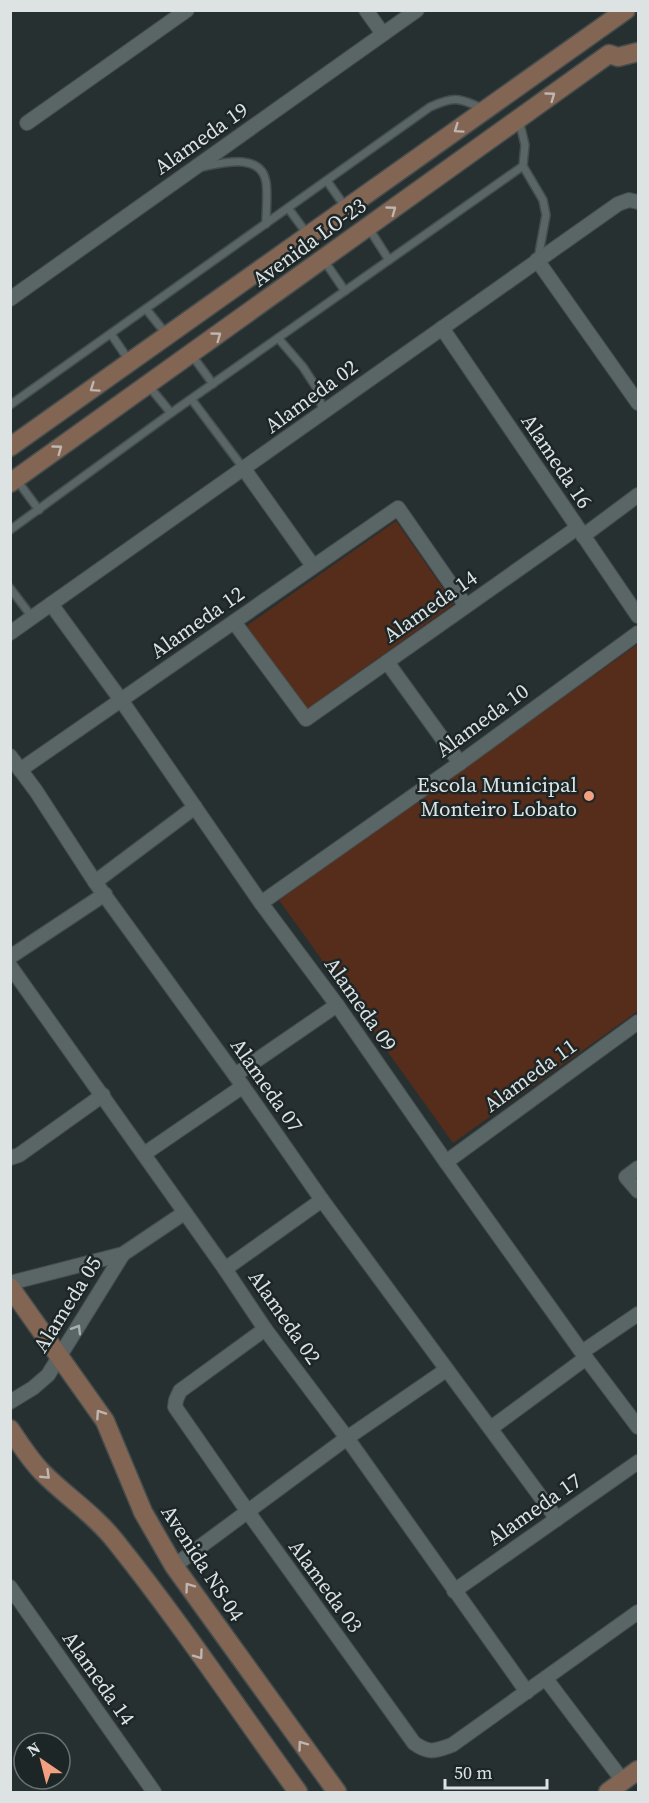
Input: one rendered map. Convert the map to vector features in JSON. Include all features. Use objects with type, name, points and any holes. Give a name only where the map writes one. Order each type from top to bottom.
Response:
[{"type":"street","points":[[27,123],[187,10]]},
{"type":"street","points":[[366,10],[383,34]]},
{"type":"street","name":"Alameda 19","points":[[10,299],[417,10]]},
{"type":"street","name":"Avenida LO-23","points":[[10,447],[626,10]]},
{"type":"street","name":"Avenida LO-23","points":[[13,481],[609,54],[618,57],[630,56],[639,52]]},
{"type":"street","name":"Alameda 02","points":[[10,633],[618,204],[629,200],[639,202]]},
{"type":"street","points":[[537,260],[639,403]]},
{"type":"street","name":"Alameda 16","points":[[442,328],[639,616]]},
{"type":"street","points":[[244,469],[314,566]]},
{"type":"street","name":"Alameda 14","points":[[234,622],[306,719],[466,606],[639,495]]},
{"type":"street","name":"Alameda 12","points":[[15,763],[121,700],[398,508],[466,606]]},
{"type":"street","name":"Alameda 09","points":[[51,604],[584,1355],[639,1426]]},
{"type":"street","name":"Alameda 10","points":[[261,903],[639,633]]},
{"type":"street","points":[[387,662],[460,763]]},
{"type":"street","name":"Alameda 07","points":[[15,763],[36,791],[95,882],[235,1075],[322,1200],[556,1519]]},
{"type":"street","points":[[95,882],[195,807]]},
{"type":"street","points":[[10,957],[105,894]]},
{"type":"street","name":"Alameda 02","points":[[10,966],[103,1095],[265,1329],[347,1438],[527,1692]]},
{"type":"street","points":[[235,1075],[337,1005]]},
{"type":"street","name":"Alameda 11","points":[[446,1162],[639,1022]]},
{"type":"street","points":[[144,1154],[242,1087]]},
{"type":"street","points":[[15,1157],[103,1095]]},
{"type":"street","points":[[639,1168],[626,1177],[639,1191]]},
{"type":"street","points":[[225,1269],[322,1200]]},
{"type":"street","points":[[123,1254],[184,1212]]},
{"type":"street","name":"Alameda 05","points":[[10,1283],[123,1254]]},
{"type":"street","name":"Alameda 05","points":[[10,1402],[33,1388],[48,1375],[123,1254]]},
{"type":"street","name":"Avenida NS-04","points":[[10,1287],[105,1421],[143,1512],[174,1566],[337,1792]]},
{"type":"street","points":[[491,1428],[639,1314]]},
{"type":"street","name":"Alameda 03","points":[[265,1329],[180,1391],[175,1407],[414,1743],[424,1750],[435,1751],[452,1745],[527,1692]]},
{"type":"street","points":[[174,1566],[347,1438],[446,1370]]},
{"type":"street","points":[[10,1429],[41,1471],[93,1517],[115,1540],[298,1792]]},
{"type":"street","name":"Alameda 17","points":[[454,1591],[639,1462]]},
{"type":"street","name":"Alameda 14","points":[[10,1587],[154,1792]]},
{"type":"street","points":[[527,1692],[639,1612]]},
{"type":"street","points":[[546,1679],[623,1781]]},
{"type":"street","points":[[608,1792],[639,1770]]},
{"type":"lane","points":[[10,405],[430,107],[446,100],[460,99],[487,109]]},
{"type":"lane","points":[[519,119],[525,145],[523,166],[543,200],[546,215],[537,260]]},
{"type":"lane","points":[[194,169],[225,162],[239,161],[254,164],[263,172],[266,179],[266,224]]},
{"type":"lane","points":[[10,530],[171,413],[523,166]]},
{"type":"lane","points":[[327,181],[346,209]]},
{"type":"lane","points":[[288,208],[308,236]]},
{"type":"lane","points":[[368,227],[389,260]]},
{"type":"lane","points":[[323,259],[345,291]]},
{"type":"lane","points":[[147,309],[167,336]]},
{"type":"lane","points":[[111,334],[130,362]]},
{"type":"lane","points":[[278,338],[303,367],[316,387],[324,412]]},
{"type":"lane","points":[[191,354],[213,384]]},
{"type":"lane","points":[[148,385],[171,413]]},
{"type":"lane","points":[[192,400],[244,469]]},
{"type":"lane","points":[[13,481],[39,510]]},
{"type":"lane","points":[[10,588],[32,618]]},
{"type":"shaded area","points":[[396,521],[454,604],[304,711],[245,627]]},
{"type":"shaded area","points":[[638,644],[638,1011],[453,1143],[279,900]]},
{"type":"place","name":"Escola Municipal Monteiro Lobato","points":[[589,796]]}]
